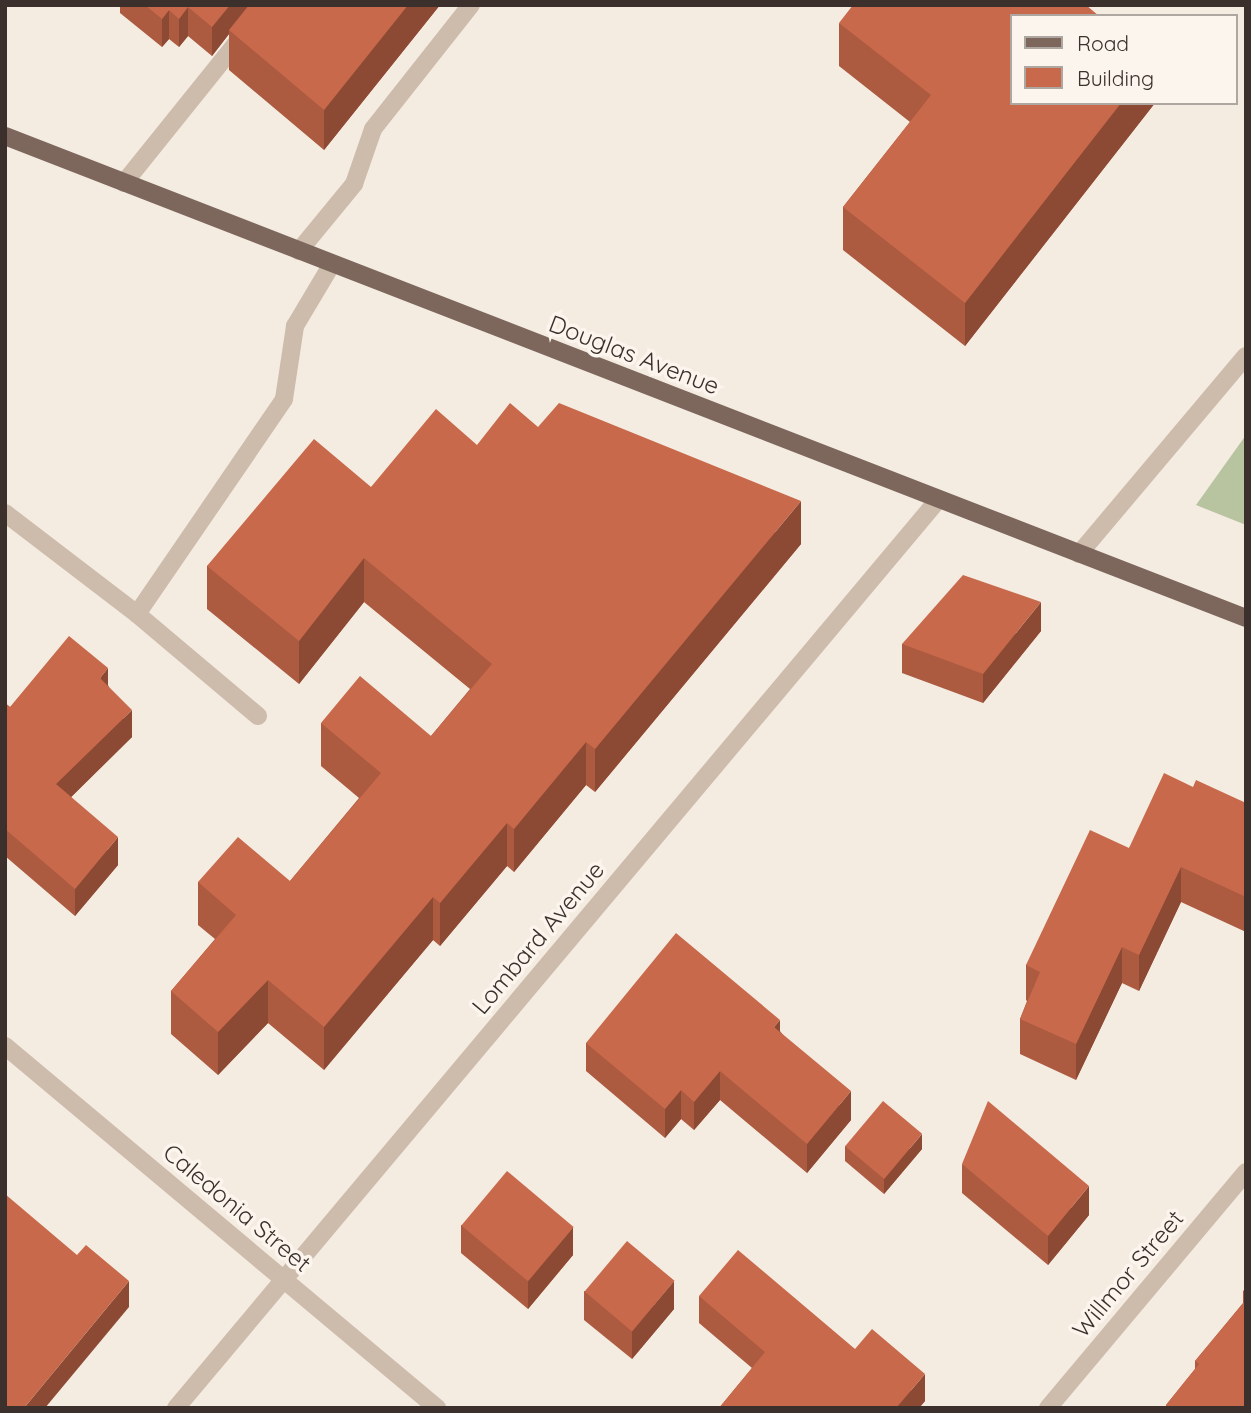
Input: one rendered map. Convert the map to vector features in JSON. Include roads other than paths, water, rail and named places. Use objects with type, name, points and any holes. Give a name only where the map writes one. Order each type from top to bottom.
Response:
[{"type":"main road","name":"Douglas Avenue","points":[[5,136],[1246,618]]},
{"type":"street","points":[[299,251],[354,184],[373,129],[471,5]]},
{"type":"street","points":[[124,183],[248,29],[259,24]]},
{"type":"street","points":[[137,614],[284,399],[295,326],[332,264]]},
{"type":"street","points":[[1079,554],[1246,356]]},
{"type":"street","name":"Lombard Avenue","points":[[176,1408],[939,500]]},
{"type":"street","points":[[5,513],[137,614],[258,716]]},
{"type":"street","name":"Caledonia Street","points":[[5,1046],[437,1408]]},
{"type":"street","name":"Willmor Street","points":[[1048,1408],[1246,1172]]}]
